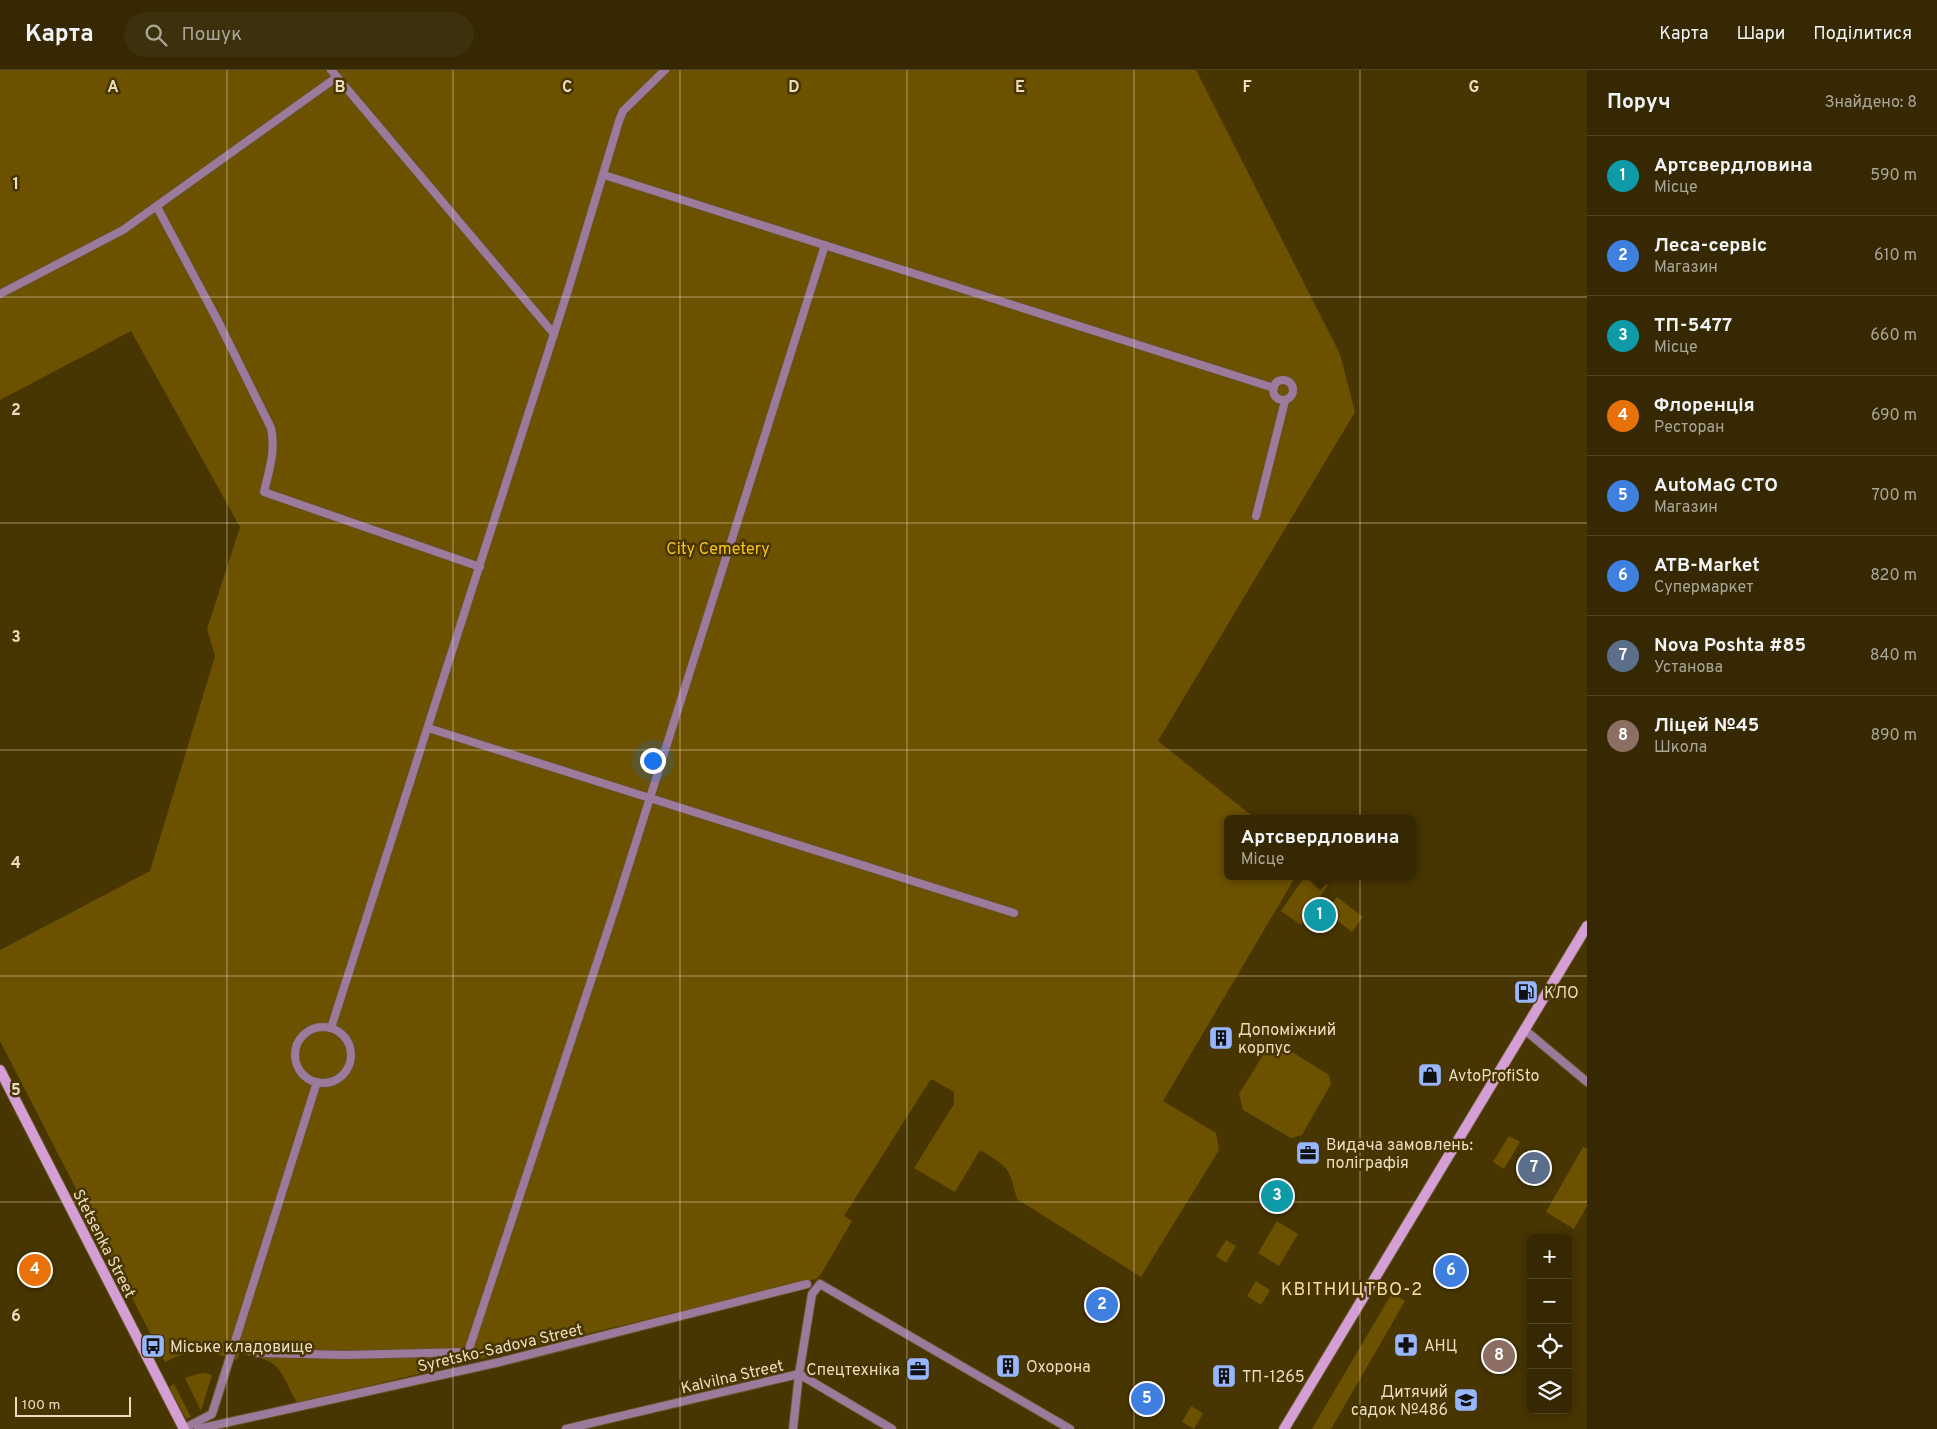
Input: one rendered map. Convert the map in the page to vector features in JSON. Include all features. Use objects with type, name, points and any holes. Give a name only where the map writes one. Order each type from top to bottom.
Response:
[{"type":"main road","points":[[1284,1429],[1587,926]]},
{"type":"main road","name":"Stetsenka Street","points":[[0,1070],[183,1429]]},
{"type":"street","points":[[331,70],[554,334]]},
{"type":"street","points":[[332,1028],[554,334],[623,111],[665,70]]},
{"type":"street","points":[[0,294],[123,230],[337,77]]},
{"type":"street","points":[[604,175],[1274,388]]},
{"type":"street","points":[[156,207],[219,323],[271,428],[274,442],[273,455],[264,492],[480,567]]},
{"type":"street","points":[[233,1346],[258,1353],[346,1355],[468,1352],[617,902],[825,245]]},
{"type":"street","points":[[1256,516],[1284,401],[1290,398],[1294,392],[1290,383],[1281,381],[1274,388]]},
{"type":"street","points":[[1274,388],[1276,397],[1284,401]]},
{"type":"street","points":[[428,728],[1014,913]]},
{"type":"street","points":[[322,1027],[332,1028],[340,1032],[346,1039],[350,1048],[351,1057],[349,1065],[340,1077],[332,1081],[316,1082],[309,1079],[298,1067],[296,1050],[299,1041],[313,1029],[322,1027]]},
{"type":"street","points":[[1525,1030],[1587,1082]]},
{"type":"street","points":[[183,1429],[212,1414],[316,1082]]},
{"type":"street","name":"Syretsko-Sadova Street","points":[[198,1429],[500,1362],[807,1284]]},
{"type":"street","points":[[793,1429],[799,1374],[812,1294],[820,1284],[1070,1429]]},
{"type":"street","name":"Kalvilna Street","points":[[566,1429],[799,1374],[892,1429]]},
{"type":"green space","name":"City Cemetery","points":[[0,70],[1196,70],[1340,354],[1355,412],[1158,741],[1251,815],[1224,815],[1224,880],[1294,880],[1163,1101],[1216,1133],[1219,1150],[1141,1277],[1017,1199],[1012,1180],[1006,1168],[980,1150],[955,1192],[914,1168],[954,1104],[954,1092],[931,1079],[844,1216],[852,1221],[821,1274],[816,1279],[297,1403],[278,1368],[264,1359],[240,1353],[237,1360],[217,1354],[193,1352],[165,1362],[0,1041],[0,950],[150,871],[215,656],[207,629],[240,527],[131,331],[0,400]]},
{"type":"green space","points":[[1302,880],[1321,880],[1328,885],[1301,925],[1281,911]]},
{"type":"green space","points":[[1337,897],[1363,917],[1352,932],[1326,912]]},
{"type":"green space","points":[[1268,1047],[1284,1047],[1329,1075],[1331,1084],[1302,1135],[1291,1138],[1243,1110],[1239,1094]]},
{"type":"green space","points":[[1509,1136],[1520,1142],[1504,1169],[1493,1162]]},
{"type":"green space","points":[[1583,1147],[1587,1149],[1587,1206],[1574,1229],[1546,1212]]},
{"type":"green space","points":[[1277,1221],[1298,1234],[1279,1266],[1258,1253]]},
{"type":"green space","points":[[1226,1240],[1236,1246],[1226,1263],[1216,1256]]},
{"type":"green space","points":[[1256,1281],[1270,1290],[1261,1305],[1247,1296]]},
{"type":"green space","points":[[1392,1293],[1405,1301],[1331,1429],[1312,1429]]},
{"type":"green space","points":[[205,1373],[212,1375],[201,1411],[185,1378]]},
{"type":"green space","points":[[174,1384],[191,1417],[186,1419],[169,1387]]},
{"type":"green space","points":[[1191,1406],[1203,1413],[1194,1429],[1182,1422]]},
{"type":"place","name":"Артсвердловина","points":[[1320,915]]},
{"type":"place","name":"КЛО","points":[[1526,992]]},
{"type":"place","name":"Допоміжний корпус","points":[[1221,1038]]},
{"type":"place","name":"AvtoProfiSto","points":[[1430,1075]]},
{"type":"place","name":"Видача замовлень: поліграфія","points":[[1308,1153]]},
{"type":"place","name":"Nova Poshta #85","points":[[1534,1168]]},
{"type":"place","name":"ТП-5477","points":[[1277,1196]]},
{"type":"place","name":"Флоренція","points":[[35,1270]]},
{"type":"place","name":"ATB-Market","points":[[1451,1271]]},
{"type":"place","name":"Леса-сервіс","points":[[1102,1305]]},
{"type":"place","name":"АНЦ","points":[[1406,1345]]},
{"type":"place","name":"Міське кладовище","points":[[153,1346]]},
{"type":"place","name":"Ліцей №45","points":[[1499,1356]]},
{"type":"place","name":"Охорона","points":[[1008,1366]]},
{"type":"place","name":"Спецтехніка","points":[[918,1369]]},
{"type":"place","name":"ТП-1265","points":[[1224,1376]]},
{"type":"place","name":"AutoMaG СТО","points":[[1147,1399]]},
{"type":"place","name":"Дитячий садок №486","points":[[1466,1400]]},
{"type":"district","name":"КВІТНИЦТВО-2","points":[[1352,1289]]}]
